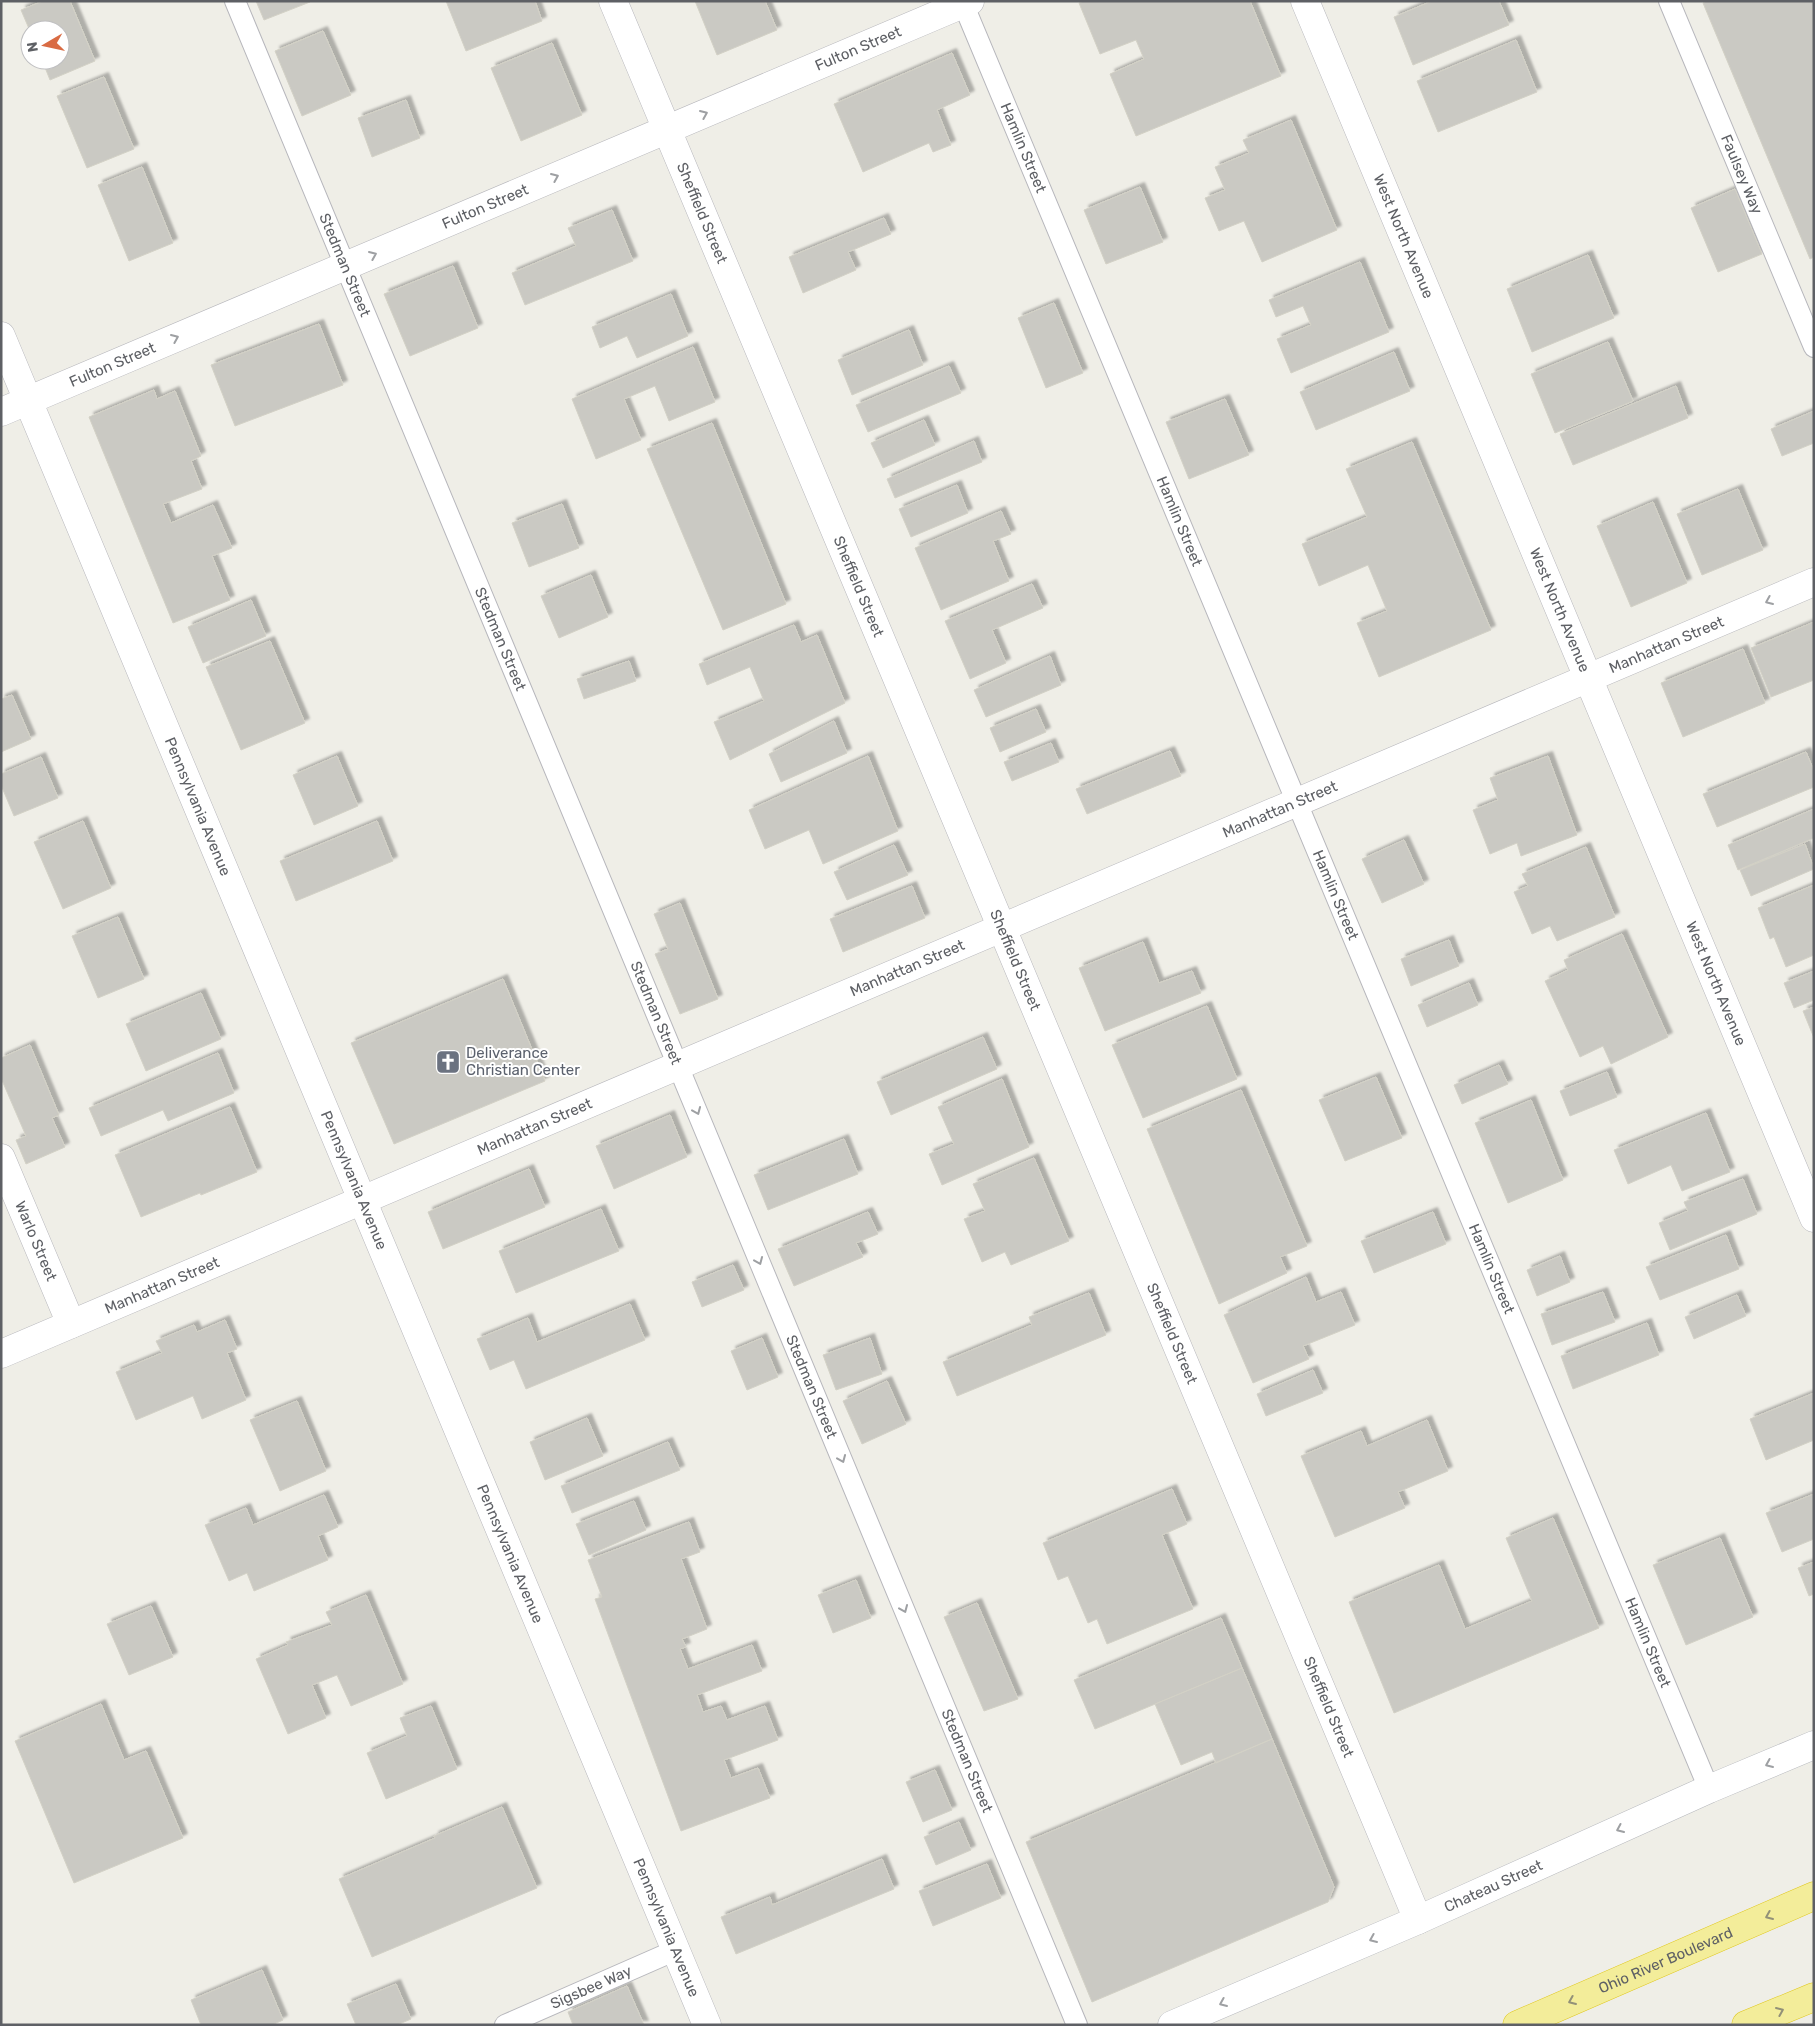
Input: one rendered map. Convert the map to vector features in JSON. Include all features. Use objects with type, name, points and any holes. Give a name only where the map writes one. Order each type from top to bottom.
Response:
[{"type":"highway","name":"Ohio River Boulevard","points":[[1517,2025],[1814,1896]]},
{"type":"highway","points":[[1746,2025],[1814,1997]]},
{"type":"street","name":"Sheffield Street","points":[[613,1],[1418,1920]]},
{"type":"street","name":"West North Avenue","points":[[1305,1],[1814,1218]]},
{"type":"street","name":"Fulton Street","points":[[1,412],[965,2]]},
{"type":"street","name":"Pennsylvania Avenue","points":[[1,336],[707,2025]]},
{"type":"street","name":"Manhattan Street","points":[[1,1354],[1814,582]]},
{"type":"street","name":"Warlo Street","points":[[1,1158],[72,1324]]},
{"type":"street","name":"Chateau Street","points":[[1172,2025],[1418,1920],[1708,1789],[1814,1745]]},
{"type":"lane","name":"Stedman Street","points":[[235,1],[1077,2025]]},
{"type":"lane","name":"Faulsey Way","points":[[1669,1],[1814,347]]},
{"type":"lane","name":"Hamlin Street","points":[[965,2],[1296,803],[1708,1789]]},
{"type":"lane","name":"Sigsbee Way","points":[[505,2025],[676,1950]]},
{"type":"building","points":[[43,1],[70,1],[95,61],[50,80],[46,70],[70,70],[70,20],[25,20],[21,10]]},
{"type":"building","points":[[256,1],[310,1],[310,2],[264,20]]},
{"type":"building","points":[[446,1],[535,1],[542,21],[466,51]]},
{"type":"building","points":[[695,1],[765,1],[777,30],[717,55]]},
{"type":"building","points":[[1084,1],[1250,1],[1281,76],[1136,136],[1110,74],[1144,59],[1136,40],[1100,54],[1079,3]]},
{"type":"building","points":[[1432,1],[1499,1],[1509,25],[1413,65],[1394,17]]},
{"type":"building","points":[[1707,1],[1814,1],[1814,257],[1810,259],[1703,3]]},
{"type":"building","points":[[323,31],[351,95],[302,116],[275,51]]},
{"type":"building","points":[[1516,40],[1537,92],[1438,132],[1417,81]]},
{"type":"building","points":[[552,43],[582,115],[521,141],[491,68]]},
{"type":"building","points":[[952,53],[970,95],[937,110],[951,145],[933,152],[929,143],[863,172],[834,104]]},
{"type":"building","points":[[104,77],[134,149],[87,168],[57,96]]},
{"type":"building","points":[[406,100],[420,138],[372,157],[358,118]]},
{"type":"building","points":[[1291,120],[1337,230],[1262,262],[1244,221],[1219,231],[1205,198],[1225,190],[1215,167],[1249,153],[1243,140]]},
{"type":"building","points":[[142,167],[173,243],[129,261],[98,185]]},
{"type":"building","points":[[1140,187],[1163,242],[1106,264],[1084,210]]},
{"type":"building","points":[[1735,189],[1762,254],[1718,272],[1691,208]]},
{"type":"building","points":[[612,210],[633,261],[525,305],[512,273],[576,246],[568,228]]},
{"type":"building","points":[[884,218],[891,234],[848,252],[856,270],[803,293],[789,257]]},
{"type":"building","points":[[1588,255],[1614,318],[1532,352],[1507,289]]},
{"type":"building","points":[[1360,262],[1389,332],[1291,373],[1277,339],[1311,325],[1303,306],[1276,317],[1269,300]]},
{"type":"building","points":[[453,266],[478,328],[410,356],[384,294]]},
{"type":"building","points":[[671,294],[688,336],[637,358],[627,336],[600,348],[592,327]]},
{"type":"building","points":[[1054,303],[1083,373],[1046,388],[1018,318]]},
{"type":"building","points":[[319,324],[343,385],[235,426],[211,365]]},
{"type":"building","points":[[909,330],[923,365],[852,395],[838,360]]},
{"type":"building","points":[[1608,342],[1633,401],[1555,433],[1531,374]]},
{"type":"building","points":[[693,347],[715,402],[669,421],[655,386],[624,399],[641,440],[596,459],[572,399]]},
{"type":"building","points":[[1394,352],[1410,391],[1316,430],[1300,392]]},
{"type":"building","points":[[949,366],[961,393],[868,432],[856,405]]},
{"type":"building","points":[[1676,386],[1688,418],[1573,465],[1560,434]]},
{"type":"building","points":[[154,390],[157,399],[175,391],[201,456],[191,461],[202,489],[163,504],[171,523],[213,505],[232,548],[212,556],[230,600],[173,623],[89,417]]},
{"type":"building","points":[[1225,399],[1249,455],[1189,479],[1166,422]]},
{"type":"building","points":[[1814,411],[1814,443],[1782,456],[1771,429]]},
{"type":"building","points":[[924,420],[935,445],[883,468],[871,443]]},
{"type":"building","points":[[712,423],[786,604],[723,630],[647,449]]},
{"type":"building","points":[[974,441],[982,462],[895,498],[887,479]]},
{"type":"building","points":[[1412,442],[1491,630],[1379,677],[1357,623],[1387,611],[1368,565],[1319,586],[1302,544],[1367,517],[1346,469]]},
{"type":"building","points":[[957,485],[968,513],[911,537],[899,509]]},
{"type":"building","points":[[1738,489],[1763,550],[1702,575],[1677,514]]},
{"type":"building","points":[[1653,502],[1687,583],[1631,607],[1597,526]]},
{"type":"building","points":[[562,504],[579,548],[529,567],[512,523]]},
{"type":"building","points":[[1001,511],[1011,534],[993,541],[1009,581],[941,610],[915,548]]},
{"type":"building","points":[[591,575],[608,617],[559,638],[541,596]]},
{"type":"building","points":[[1032,584],[1043,608],[992,630],[1006,663],[970,679],[945,621]]},
{"type":"building","points":[[251,600],[266,636],[203,663],[188,627]]},
{"type":"building","points":[[1814,622],[1814,680],[1771,697],[1751,648]]},
{"type":"building","points":[[794,625],[801,642],[817,635],[845,703],[730,760],[714,722],[764,701],[750,667],[707,685],[699,664]]},
{"type":"building","points":[[270,641],[305,723],[241,750],[206,667]]},
{"type":"building","points":[[1743,649],[1765,703],[1683,737],[1661,683]]},
{"type":"building","points":[[1050,656],[1061,685],[986,717],[974,690]]},
{"type":"building","points":[[629,661],[636,681],[584,699],[577,679]]},
{"type":"building","points":[[12,695],[31,739],[1,752],[1,699]]},
{"type":"building","points":[[1036,709],[1046,732],[1000,752],[990,728]]},
{"type":"building","points":[[834,721],[847,753],[781,782],[769,754]]},
{"type":"building","points":[[1051,743],[1059,762],[1012,781],[1004,762]]},
{"type":"building","points":[[1170,751],[1181,776],[1087,814],[1076,789]]},
{"type":"building","points":[[1806,752],[1814,771],[1814,787],[1717,827],[1703,794]]},
{"type":"building","points":[[337,756],[358,806],[314,825],[293,775]]},
{"type":"building","points":[[868,756],[898,831],[823,864],[809,830],[765,849],[749,810]]},
{"type":"building","points":[[1548,756],[1577,835],[1521,856],[1517,843],[1490,854],[1473,810],[1498,800],[1490,778]]},
{"type":"building","points":[[41,757],[58,798],[14,816],[1,785],[1,774]]},
{"type":"building","points":[[1814,809],[1814,838],[1738,870],[1728,845]]},
{"type":"building","points":[[83,821],[111,888],[63,909],[34,842]]},
{"type":"building","points":[[377,821],[393,861],[296,901],[280,861]]},
{"type":"building","points":[[1404,840],[1424,884],[1382,903],[1362,859]]},
{"type":"building","points":[[1805,844],[1814,869],[1751,896],[1740,870]]},
{"type":"building","points":[[894,845],[908,875],[847,900],[834,872]]},
{"type":"building","points":[[1586,847],[1615,917],[1557,941],[1550,926],[1532,934],[1514,892],[1528,886],[1522,874]]},
{"type":"building","points":[[1814,885],[1814,955],[1786,967],[1774,937],[1770,939],[1758,908]]},
{"type":"building","points":[[912,886],[925,918],[843,952],[830,919]]},
{"type":"building","points":[[680,903],[718,999],[680,1014],[655,954],[668,949],[654,914]]},
{"type":"building","points":[[118,917],[144,979],[98,998],[72,936]]},
{"type":"building","points":[[1622,934],[1668,1037],[1611,1064],[1603,1046],[1580,1057],[1545,981],[1568,970],[1564,960]]},
{"type":"building","points":[[1449,940],[1459,966],[1411,986],[1401,959]]},
{"type":"building","points":[[1143,942],[1159,983],[1192,971],[1201,993],[1105,1031],[1079,968]]},
{"type":"building","points":[[1814,971],[1814,1000],[1794,1008],[1784,983]]},
{"type":"building","name":"Deliverance Christian Center","points":[[503,979],[545,1081],[394,1144],[351,1043]]},
{"type":"building","points":[[1469,983],[1478,1005],[1427,1027],[1418,1005]]},
{"type":"building","points":[[201,993],[221,1039],[146,1071],[126,1024]]},
{"type":"building","points":[[1207,1006],[1237,1079],[1143,1118],[1112,1045]]},
{"type":"building","points":[[1814,1007],[1814,1038],[1803,1011]]},
{"type":"building","points":[[983,1037],[997,1069],[891,1115],[877,1082]]},
{"type":"building","points":[[30,1045],[59,1115],[52,1118],[65,1147],[26,1164],[16,1140],[26,1136],[1,1078],[1,1058]]},
{"type":"building","points":[[218,1053],[234,1093],[168,1121],[163,1110],[101,1136],[89,1108]]},
{"type":"building","points":[[1499,1065],[1508,1084],[1462,1104],[1454,1085]]},
{"type":"building","points":[[1607,1072],[1617,1097],[1570,1116],[1560,1091]]},
{"type":"building","points":[[1376,1077],[1402,1138],[1345,1161],[1319,1100]]},
{"type":"building","points":[[1002,1079],[1029,1147],[942,1185],[929,1154],[954,1144],[938,1107]]},
{"type":"building","points":[[1241,1090],[1307,1246],[1280,1257],[1287,1273],[1219,1304],[1147,1129]]},
{"type":"building","points":[[1531,1100],[1563,1180],[1508,1203],[1475,1123]]},
{"type":"building","points":[[230,1107],[257,1172],[141,1217],[115,1155]]},
{"type":"building","points":[[1706,1113],[1730,1172],[1682,1191],[1671,1165],[1628,1184],[1614,1150]]},
{"type":"building","points":[[670,1115],[687,1157],[614,1189],[596,1146]]},
{"type":"building","points":[[844,1139],[858,1174],[768,1210],[754,1175]]},
{"type":"building","points":[[1034,1158],[1069,1241],[1011,1265],[1005,1252],[982,1262],[964,1219],[985,1211],[973,1184]]},
{"type":"building","points":[[529,1169],[545,1207],[443,1249],[428,1212]]},
{"type":"building","points":[[1743,1179],[1757,1214],[1670,1250],[1659,1223],[1688,1211],[1684,1202]]},
{"type":"building","points":[[601,1209],[619,1251],[516,1293],[499,1251]]},
{"type":"building","points":[[868,1212],[878,1234],[856,1243],[863,1257],[794,1286],[778,1249]]},
{"type":"building","points":[[1433,1212],[1446,1244],[1374,1273],[1361,1241]]},
{"type":"building","points":[[1726,1235],[1739,1269],[1660,1300],[1646,1267]]},
{"type":"building","points":[[1560,1256],[1570,1282],[1537,1296],[1527,1270]]},
{"type":"building","points":[[733,1265],[744,1290],[702,1307],[692,1282]]},
{"type":"building","points":[[1306,1277],[1316,1302],[1341,1292],[1355,1325],[1303,1346],[1309,1359],[1253,1383],[1224,1315]]},
{"type":"building","points":[[1603,1292],[1615,1322],[1552,1345],[1541,1314]]},
{"type":"building","points":[[1089,1293],[1106,1335],[957,1396],[943,1362],[1032,1325],[1029,1317]]},
{"type":"building","points":[[1737,1295],[1746,1316],[1694,1339],[1685,1317]]},
{"type":"building","points":[[630,1304],[645,1340],[526,1389],[514,1360],[490,1370],[477,1339],[528,1318],[537,1342]]},
{"type":"building","points":[[225,1320],[237,1349],[227,1353],[246,1400],[202,1419],[193,1396],[136,1420],[116,1372],[162,1353],[156,1341],[194,1325],[197,1332]]},
{"type":"building","points":[[1647,1323],[1659,1355],[1573,1389],[1561,1356]]},
{"type":"building","points":[[762,1338],[778,1377],[747,1390],[731,1351]]},
{"type":"building","points":[[870,1338],[882,1374],[836,1390],[823,1355]]},
{"type":"building","points":[[1313,1370],[1323,1393],[1266,1416],[1257,1394]]},
{"type":"building","points":[[887,1381],[906,1424],[862,1444],[843,1401]]},
{"type":"building","points":[[1814,1393],[1814,1440],[1766,1460],[1750,1419]]},
{"type":"building","points":[[297,1401],[326,1471],[280,1491],[250,1420]]},
{"type":"building","points":[[587,1418],[603,1456],[545,1480],[530,1442]]},
{"type":"building","points":[[1427,1420],[1448,1471],[1398,1492],[1405,1508],[1335,1537],[1301,1456],[1361,1431],[1367,1446]]},
{"type":"building","points":[[668,1442],[680,1470],[572,1513],[561,1486]]},
{"type":"building","points":[[1172,1489],[1187,1524],[1162,1535],[1193,1609],[1107,1644],[1097,1619],[1088,1623],[1068,1576],[1058,1580],[1043,1543]]},
{"type":"building","points":[[1814,1494],[1814,1539],[1782,1552],[1766,1513]]},
{"type":"building","points":[[324,1495],[338,1527],[318,1536],[328,1560],[254,1591],[247,1573],[229,1581],[205,1525],[246,1508],[253,1525]]},
{"type":"building","points":[[634,1501],[646,1530],[589,1555],[576,1524]]},
{"type":"building","points":[[1553,1518],[1599,1628],[1394,1713],[1349,1602],[1439,1565],[1465,1629],[1532,1601],[1506,1538]]},
{"type":"building","points":[[689,1522],[700,1552],[681,1559],[707,1629],[682,1639],[686,1647],[680,1649],[688,1669],[752,1645],[762,1671],[697,1695],[703,1712],[721,1706],[727,1720],[765,1706],[778,1740],[724,1760],[731,1778],[758,1768],[770,1798],[681,1831],[595,1599],[602,1597],[588,1560]]},
{"type":"building","points":[[1720,1538],[1753,1617],[1686,1645],[1653,1565]]},
{"type":"building","points":[[1814,1562],[1814,1594],[1809,1596],[1798,1568]]},
{"type":"building","points":[[856,1580],[871,1618],[833,1633],[818,1595]]},
{"type":"building","points":[[366,1595],[403,1684],[351,1706],[337,1675],[312,1685],[326,1718],[288,1734],[256,1659],[288,1645],[286,1642],[332,1625],[326,1612]]},
{"type":"building","points":[[977,1603],[1018,1699],[984,1711],[944,1617]]},
{"type":"building","points":[[151,1606],[173,1657],[129,1675],[107,1624]]},
{"type":"building","points":[[1221,1618],[1242,1668],[1095,1729],[1074,1680]]},
{"type":"building","points":[[1242,1668],[1272,1739],[1216,1763],[1212,1752],[1181,1765],[1155,1704]]},
{"type":"building","points":[[101,1704],[124,1760],[146,1751],[183,1838],[74,1883],[15,1741]]},
{"type":"building","points":[[431,1706],[457,1769],[386,1799],[367,1753],[407,1736],[400,1718]]},
{"type":"building","points":[[1272,1739],[1334,1887],[1328,1902],[1092,2002],[1026,1842]]},
{"type":"building","points":[[935,1770],[952,1810],[923,1822],[906,1782]]},
{"type":"building","points":[[502,1807],[537,1888],[372,1957],[339,1879]]},
{"type":"building","points":[[959,1822],[971,1850],[936,1865],[924,1837]]},
{"type":"building","points":[[882,1859],[894,1889],[736,1954],[721,1917],[770,1897],[772,1905]]},
{"type":"building","points":[[987,1864],[1001,1898],[933,1926],[919,1891]]},
{"type":"building","points":[[262,1970],[283,2020],[272,2025],[201,2025],[191,2000]]},
{"type":"building","points":[[396,1984],[411,2019],[397,2025],[356,2025],[347,2004]]},
{"type":"building","points":[[627,1986],[644,2025],[573,2025],[568,2012]]},
{"type":"place","name":"Deliverance Christian Center","points":[[448,1062]]}]
